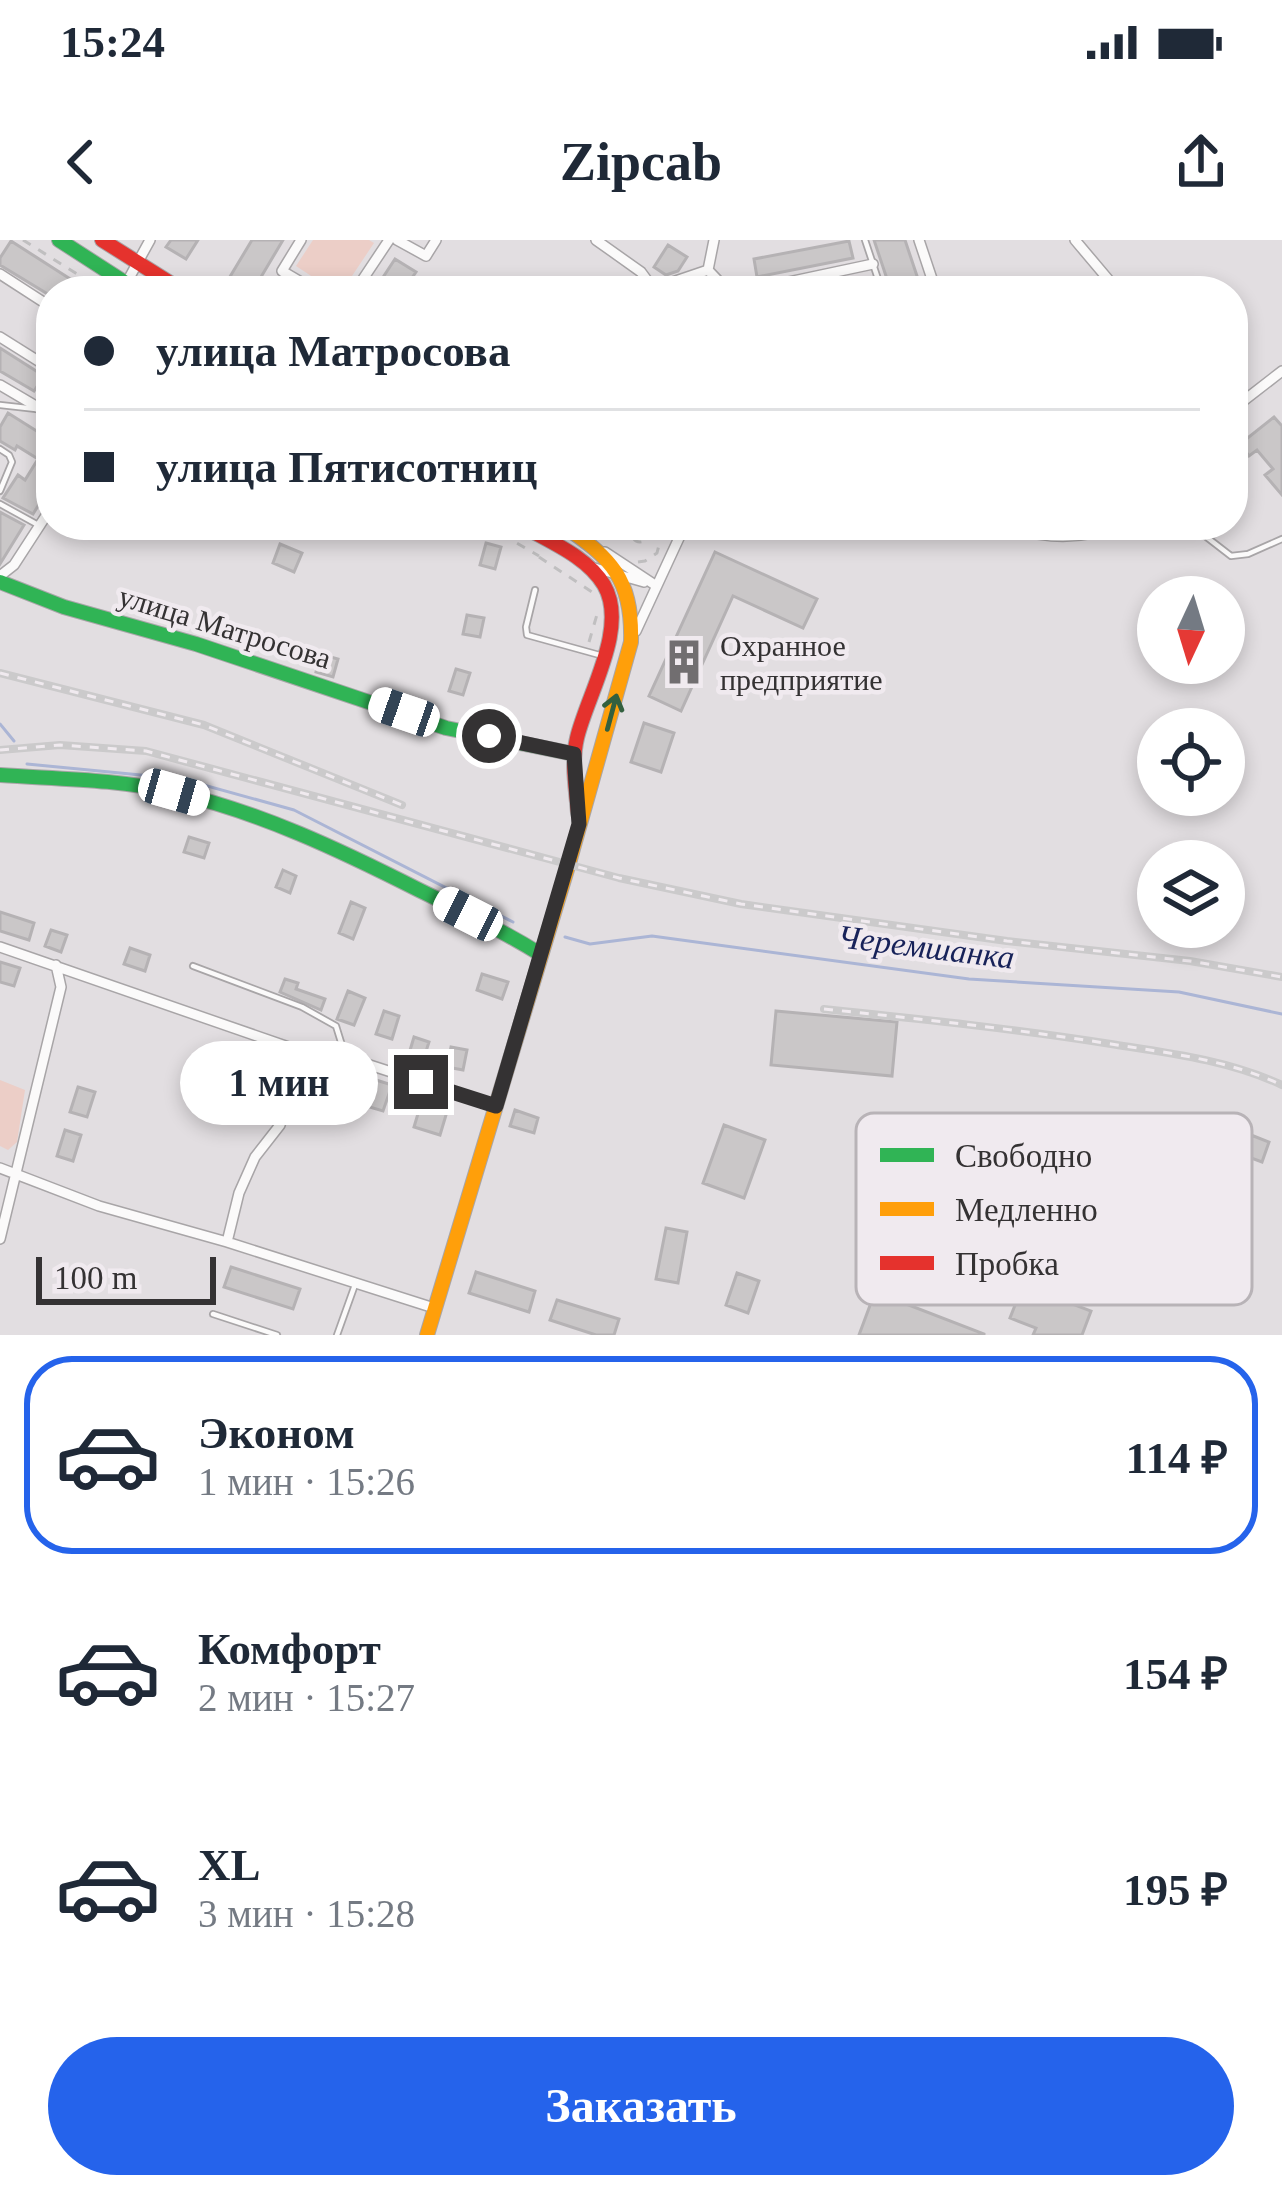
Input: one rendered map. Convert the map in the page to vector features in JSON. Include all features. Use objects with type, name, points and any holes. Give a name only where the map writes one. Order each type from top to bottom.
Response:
[{"type":"main road","points":[[59,240],[110,276]]},
{"type":"main road","points":[[102,240],[158,276]]},
{"type":"main road","points":[[545,540],[587,566],[607,588],[611,605],[610,632],[574,754],[579,824]]},
{"type":"main road","points":[[427,1335],[631,642],[632,609],[622,581],[581,540]]},
{"type":"main road","name":"улица Матросова","points":[[0,579],[64,607],[216,650],[446,728],[574,754]]},
{"type":"main road","points":[[0,776],[136,785],[271,820],[541,950]]},
{"type":"street","points":[[133,276],[151,240]]},
{"type":"street","points":[[290,276],[282,271],[301,240]]},
{"type":"street","points":[[367,276],[393,240],[426,256],[436,240]]},
{"type":"street","points":[[596,240],[644,276]]},
{"type":"street","points":[[708,270],[714,240]]},
{"type":"street","points":[[919,240],[931,276]]},
{"type":"street","points":[[1076,240],[1106,276]]},
{"type":"street","points":[[817,276],[873,264]]},
{"type":"street","points":[[692,276],[708,270]]},
{"type":"street","points":[[708,270],[714,276]]},
{"type":"street","points":[[0,274],[36,297]]},
{"type":"street","points":[[0,337],[36,360]]},
{"type":"street","points":[[1248,397],[1282,371]]},
{"type":"street","points":[[0,385],[36,407]]},
{"type":"street","points":[[0,579],[36,532]]},
{"type":"street","points":[[586,540],[655,585]]},
{"type":"street","points":[[631,642],[678,540]]},
{"type":"street","points":[[587,566],[655,585]]},
{"type":"street","points":[[0,947],[303,1052],[345,1058],[496,1106]]},
{"type":"street","points":[[0,1239],[61,987],[56,965]]},
{"type":"street","points":[[226,1242],[239,1193],[255,1157],[280,1125],[303,1052]]},
{"type":"street","points":[[0,1168],[99,1206],[434,1308]]},
{"type":"lane","points":[[865,240],[877,276]]},
{"type":"lane","points":[[0,405],[36,409]]},
{"type":"lane","points":[[0,449],[12,462],[0,491]]},
{"type":"lane","points":[[0,504],[36,524]]},
{"type":"lane","points":[[1210,540],[1231,556],[1282,539]]},
{"type":"lane","points":[[535,590],[527,635],[603,656]]},
{"type":"lane","points":[[193,967],[302,1007],[336,1026],[345,1058]]},
{"type":"lane","points":[[337,1335],[356,1282]]},
{"type":"lane","points":[[213,1314],[278,1335]]},
{"type":"path","points":[[23,240],[80,276]]},
{"type":"path","points":[[633,560],[646,561],[657,553],[660,540]]},
{"type":"path","points":[[538,556],[599,602],[586,651]]},
{"type":"shaded area","points":[[313,240],[374,243],[352,276],[311,276],[296,266]]},
{"type":"shaded area","points":[[0,1080],[25,1090],[17,1142],[8,1150],[0,1146]]},
{"type":"building","points":[[171,240],[198,240],[186,259],[166,247]]},
{"type":"building","points":[[252,240],[283,240],[262,276],[230,276]]},
{"type":"building","points":[[874,240],[905,240],[917,276],[886,276]]},
{"type":"building","points":[[11,241],[66,276],[36,276],[36,287],[0,265]]},
{"type":"building","points":[[849,241],[853,258],[762,276],[757,276],[754,259]]},
{"type":"building","points":[[668,245],[687,257],[678,271],[666,275],[654,267]]},
{"type":"building","points":[[395,259],[416,272],[413,276],[384,276]]},
{"type":"building","points":[[0,348],[36,371],[36,388],[34,391],[0,371]]},
{"type":"building","points":[[8,413],[36,431],[36,458],[0,441],[0,427]]},
{"type":"building","points":[[1274,417],[1282,426],[1282,495],[1265,475],[1273,469],[1257,450],[1248,455],[1248,438]]},
{"type":"building","points":[[36,462],[33,514],[3,498],[18,475],[25,480]]},
{"type":"building","points":[[0,512],[24,525],[0,564]]},
{"type":"building","points":[[486,543],[501,547],[495,569],[480,565]]},
{"type":"building","points":[[280,544],[302,553],[294,572],[273,563]]},
{"type":"building","name":"Охранное предприятие","points":[[715,552],[817,599],[803,628],[733,596],[681,711],[649,696]]},
{"type":"building","points":[[467,615],[484,618],[480,637],[463,634]]},
{"type":"building","points":[[320,654],[338,659],[333,677],[316,672]]},
{"type":"building","points":[[456,669],[470,673],[463,695],[449,691]]},
{"type":"building","points":[[644,723],[674,733],[661,772],[631,762]]},
{"type":"building","points":[[189,837],[209,843],[204,858],[184,852]]},
{"type":"building","points":[[283,870],[296,876],[290,893],[276,887]]},
{"type":"building","points":[[351,902],[365,908],[353,939],[339,933]]},
{"type":"building","points":[[0,912],[34,923],[29,940],[0,931]]},
{"type":"building","points":[[51,930],[67,935],[61,952],[45,946]]},
{"type":"building","points":[[130,948],[150,955],[145,971],[124,964]]},
{"type":"building","points":[[0,962],[20,968],[14,986],[0,982]]},
{"type":"building","points":[[482,974],[508,982],[502,999],[477,990]]},
{"type":"building","points":[[285,979],[298,983],[296,989],[325,999],[321,1010],[280,992]]},
{"type":"building","points":[[348,991],[365,998],[354,1025],[337,1019]]},
{"type":"building","points":[[384,1011],[399,1016],[392,1039],[376,1034]]},
{"type":"building","points":[[776,1011],[897,1022],[892,1076],[771,1065]]},
{"type":"building","points":[[414,1037],[429,1042],[423,1061],[408,1057]]},
{"type":"building","points":[[451,1047],[467,1050],[463,1070],[447,1067]]},
{"type":"building","points":[[357,1074],[392,1085],[383,1111],[349,1101]]},
{"type":"building","points":[[78,1087],[95,1092],[87,1117],[70,1112]]},
{"type":"building","points":[[423,1097],[449,1105],[440,1135],[414,1127]]},
{"type":"building","points":[[515,1110],[538,1118],[534,1133],[510,1126]]},
{"type":"building","points":[[724,1125],[765,1140],[744,1198],[703,1183]]},
{"type":"building","points":[[65,1130],[81,1135],[73,1161],[57,1156]]},
{"type":"building","points":[[1252,1135],[1269,1142],[1262,1162],[1252,1158]]},
{"type":"building","points":[[666,1228],[687,1232],[678,1283],[656,1279]]},
{"type":"building","points":[[231,1267],[300,1289],[293,1309],[224,1287]]},
{"type":"building","points":[[476,1272],[535,1291],[529,1312],[469,1293]]},
{"type":"building","points":[[737,1273],[759,1281],[748,1313],[726,1305]]},
{"type":"building","points":[[557,1300],[619,1319],[614,1335],[596,1335],[550,1320]]},
{"type":"building","points":[[870,1305],[909,1305],[984,1334],[984,1335],[859,1335]]},
{"type":"building","points":[[1015,1305],[1075,1305],[1091,1311],[1082,1335],[1033,1335],[1036,1328],[1010,1318]]},
{"type":"waterway","name":"Черемшанка","points":[[0,724],[14,741]]},
{"type":"waterway","name":"Черемшанка","points":[[27,764],[182,779],[294,810],[513,922]]},
{"type":"waterway","name":"Черемшанка","points":[[565,937],[590,944],[652,936],[969,979],[1179,992],[1282,1014]]},
{"type":"railway","points":[[0,673],[204,725],[402,805]]},
{"type":"railway","points":[[0,750],[60,745],[146,751],[619,878],[741,904],[1282,977]]},
{"type":"railway","points":[[824,1009],[1155,1051],[1219,1063],[1282,1085]]},
{"type":"traffic: fast","points":[[59,240],[115,276]]},
{"type":"traffic: fast","points":[[0,582],[64,607],[196,644],[446,728],[574,754]]},
{"type":"traffic: fast","points":[[0,775],[130,784],[237,810],[359,861],[540,954]]},
{"type":"traffic: slow","points":[[427,1335],[631,642],[623,586],[606,560],[583,540]]},
{"type":"traffic: jam","points":[[102,240],[159,276]]},
{"type":"traffic: jam","points":[[548,540],[588,566],[604,585],[610,602],[612,621],[604,662],[575,747],[578,813]]},
{"type":"place","name":"Охранное предприятие","points":[[684,662]]},
{"type":"route","points":[[421,1082],[496,1106],[579,824],[574,754],[489,736]]}]
